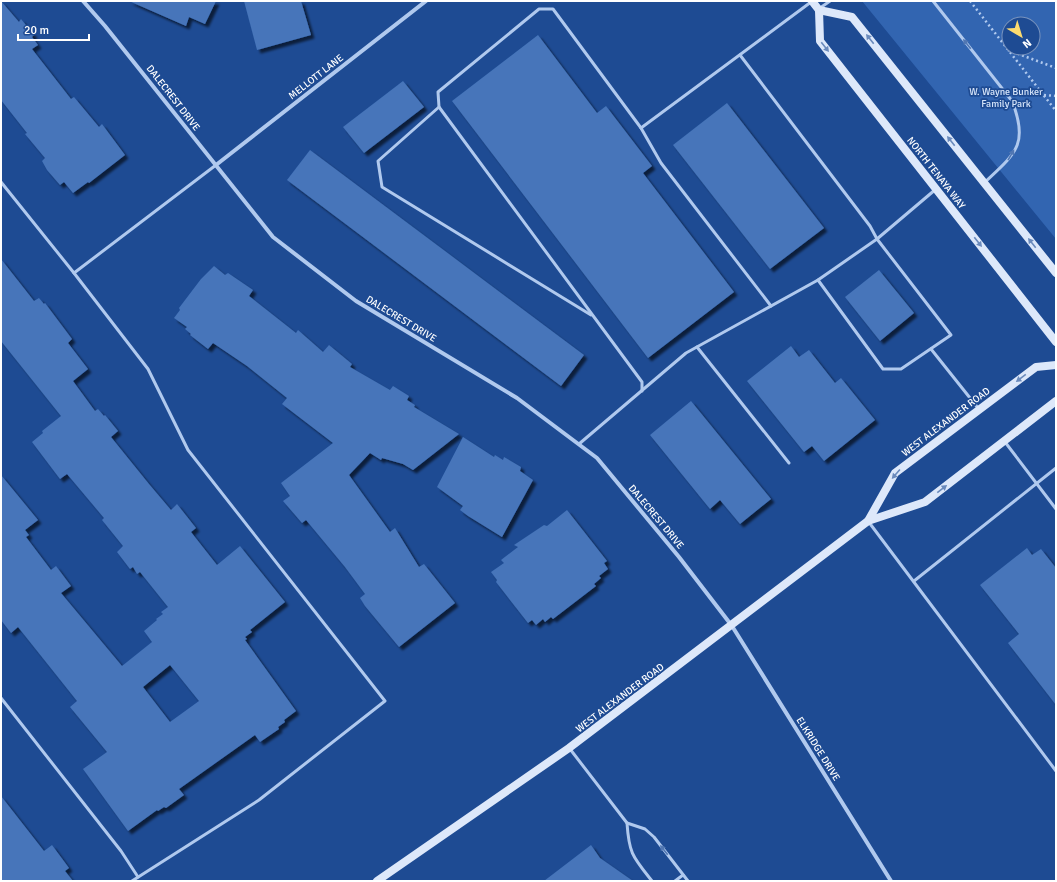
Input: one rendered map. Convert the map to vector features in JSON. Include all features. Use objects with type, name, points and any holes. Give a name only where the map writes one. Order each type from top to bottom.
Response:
[{"type":"main road","points":[[812,1],[819,10],[852,17],[1056,274]]},
{"type":"main road","name":"NORTH TENAYA WAY","points":[[819,10],[820,41],[1056,342]]},
{"type":"main road","name":"WEST ALEXANDER ROAD","points":[[868,521],[895,473],[1036,367],[1056,365]]},
{"type":"main road","name":"WEST ALEXANDER ROAD","points":[[377,881],[569,748],[732,626],[868,521],[925,502],[1056,401]]},
{"type":"street","name":"DALECREST DRIVE","points":[[83,1],[105,26],[273,237],[356,301],[517,398],[579,444],[602,464],[679,557],[732,626]]},
{"type":"street","name":"MELLOTT LANE","points":[[216,165],[426,1]]},
{"type":"street","name":"ELKRIDGE DRIVE","points":[[732,626],[892,881]]},
{"type":"lane","points":[[641,128],[740,56],[812,1]]},
{"type":"lane","points":[[819,10],[830,1]]},
{"type":"lane","points":[[933,1],[1012,102],[1019,119],[1020,138],[1010,159],[984,183]]},
{"type":"lane","points":[[642,391],[642,382],[438,107],[438,92],[539,9],[553,9],[641,128],[661,163],[771,306]]},
{"type":"lane","points":[[740,56],[870,226],[877,240],[951,335],[902,369],[884,369],[818,280]]},
{"type":"lane","points":[[438,107],[378,161],[382,187],[593,316]]},
{"type":"lane","points":[[74,273],[216,165]]},
{"type":"lane","points":[[1,182],[148,369],[188,450],[385,701],[259,800],[132,881]]},
{"type":"lane","points":[[579,444],[686,354],[818,280],[877,240],[936,189]]},
{"type":"lane","points":[[697,347],[789,463]]},
{"type":"lane","points":[[931,349],[979,410]]},
{"type":"lane","points":[[1004,441],[1056,509]]},
{"type":"lane","points":[[914,581],[1056,468]]},
{"type":"lane","points":[[868,521],[1056,771]]},
{"type":"lane","points":[[1,698],[121,851],[138,878]]},
{"type":"lane","points":[[569,748],[627,823],[645,829],[654,837],[688,881]]},
{"type":"lane","points":[[627,823],[628,842],[632,856],[652,881]]},
{"type":"lane","points":[[676,881],[684,875]]},
{"type":"path","points":[[970,1],[1001,40]]},
{"type":"path","points":[[1013,56],[1056,111]]},
{"type":"path","points":[[1026,56],[1056,68]]},
{"type":"path","points":[[1044,95],[1056,96]]},
{"type":"green space","name":"W. Wayne Bunker Family Park","points":[[862,1],[1056,1],[1056,239]]},
{"type":"building","points":[[1,1],[19,22],[21,19],[34,35],[32,37],[38,45],[32,49],[71,99],[74,97],[99,127],[102,124],[125,155],[89,183],[88,182],[73,193],[64,182],[60,185],[47,170],[42,161],[45,158],[25,134],[27,133],[1,100]]},
{"type":"building","points":[[129,1],[216,1],[205,24],[189,17],[186,26]]},
{"type":"building","points":[[244,1],[301,1],[311,35],[257,50]]},
{"type":"building","points":[[538,35],[597,113],[606,106],[652,166],[643,173],[734,292],[648,358],[452,101]]},
{"type":"building","points":[[403,81],[424,107],[364,153],[343,127]]},
{"type":"building","points":[[727,103],[824,228],[770,269],[673,145]]},
{"type":"building","points":[[310,150],[584,355],[561,386],[287,180]]},
{"type":"building","points":[[1,259],[34,301],[39,298],[44,304],[45,303],[72,339],[68,343],[88,369],[73,381],[95,411],[98,409],[104,416],[105,415],[118,431],[111,437],[149,484],[171,510],[177,504],[196,528],[191,532],[217,565],[240,546],[285,602],[250,630],[252,632],[245,637],[247,639],[245,640],[296,711],[284,720],[285,722],[278,727],[279,729],[260,742],[255,735],[179,789],[184,795],[166,808],[164,807],[158,811],[157,810],[128,831],[83,769],[107,752],[70,707],[77,701],[18,627],[11,633],[1,620],[1,475],[38,520],[25,530],[29,535],[26,537],[51,570],[56,566],[71,586],[61,593],[122,666],[152,642],[144,631],[163,614],[161,612],[168,607],[140,572],[137,574],[133,567],[130,569],[117,552],[123,546],[102,520],[104,518],[67,474],[60,479],[32,442],[43,433],[42,431],[61,416],[1,341]],"holes":[[[170,665],[199,701],[170,722],[143,687]]]},
{"type":"building","points":[[214,266],[225,275],[228,273],[253,290],[249,296],[296,333],[298,330],[323,352],[329,345],[352,364],[350,367],[390,390],[393,386],[409,396],[407,400],[415,405],[414,407],[459,434],[413,470],[403,464],[382,458],[381,460],[370,453],[349,475],[390,532],[395,528],[419,567],[424,564],[455,603],[399,647],[365,606],[360,598],[365,594],[345,567],[306,520],[302,523],[283,501],[290,496],[281,483],[333,443],[282,404],[287,398],[247,366],[213,343],[208,349],[190,335],[191,334],[185,329],[187,327],[174,318],[180,310],[179,308],[201,279]]},
{"type":"building","points":[[879,270],[914,313],[880,341],[845,297]]},
{"type":"building","points":[[791,346],[799,357],[809,350],[835,383],[841,378],[875,420],[824,461],[812,446],[804,452],[747,381]]},
{"type":"building","points":[[691,401],[771,499],[740,524],[720,500],[710,509],[650,435]]},
{"type":"building","points":[[463,437],[494,457],[495,455],[503,460],[504,457],[521,467],[520,471],[533,480],[502,537],[460,510],[463,506],[437,487]]},
{"type":"building","points":[[567,510],[607,561],[604,563],[608,569],[599,576],[601,578],[594,584],[596,586],[553,619],[551,617],[545,622],[543,619],[536,625],[532,620],[528,623],[496,582],[497,580],[491,572],[504,563],[501,560],[518,547],[514,545],[544,525],[547,526]]},
{"type":"building","points":[[1027,548],[1032,555],[1041,549],[1056,568],[1056,705],[1008,643],[1019,634],[980,585]]},
{"type":"building","points":[[1,796],[44,851],[52,845],[69,868],[65,871],[73,881],[1,881]]},
{"type":"building","points":[[591,845],[600,858],[633,881],[544,881]]}]
